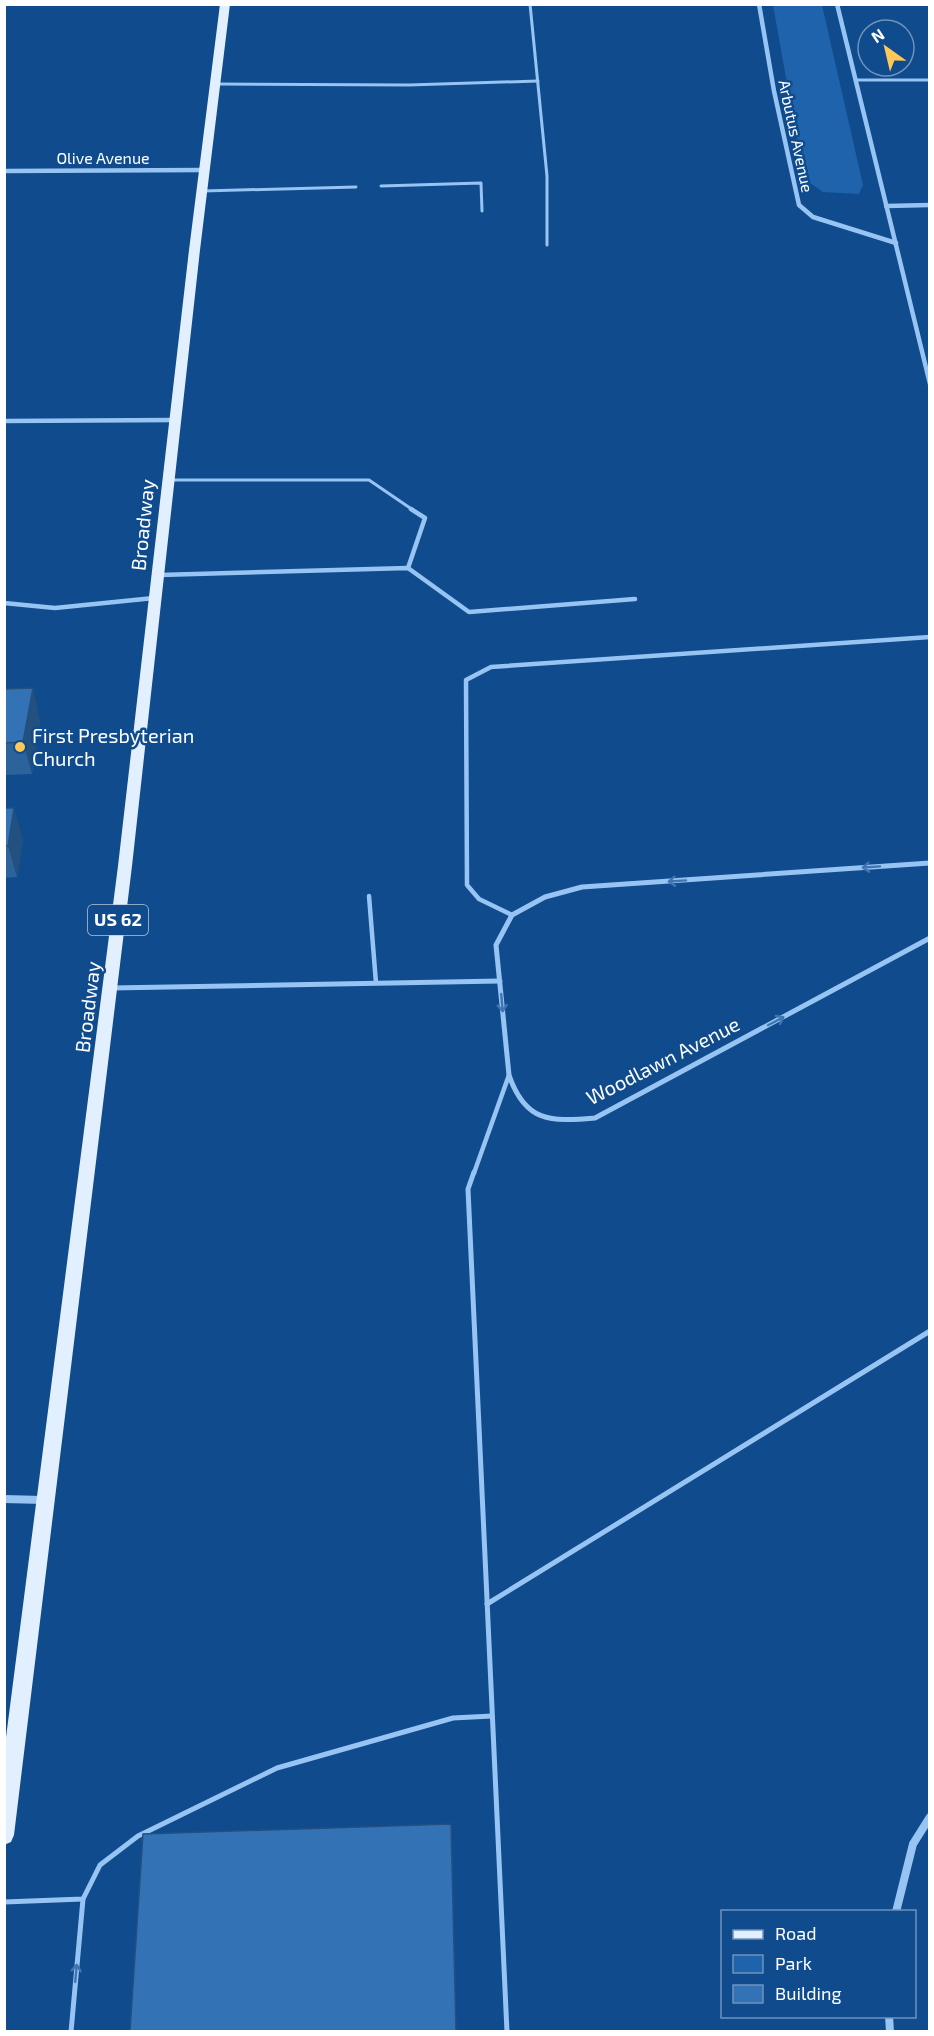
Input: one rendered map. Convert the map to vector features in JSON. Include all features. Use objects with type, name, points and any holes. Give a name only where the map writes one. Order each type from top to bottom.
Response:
[{"type":"main road","name":"Broadway","points":[[4,1835],[44,1500],[111,988],[200,191],[225,4]]},
{"type":"street","name":"Arbutus Avenue","points":[[759,4],[774,91],[799,205],[813,217],[896,243]]},
{"type":"street","points":[[837,4],[930,384]]},
{"type":"street","name":"Olive Avenue","points":[[4,171],[203,170]]},
{"type":"street","points":[[886,206],[930,206]]},
{"type":"street","points":[[4,421],[174,420]]},
{"type":"street","points":[[512,915],[545,897],[582,887],[930,863]]},
{"type":"street","name":"Woodlawn Avenue","points":[[512,915],[496,945],[509,1075],[514,1095],[527,1112],[565,1121],[595,1118],[930,938]]},
{"type":"street","points":[[111,988],[500,981]]},
{"type":"street","points":[[4,1499],[44,1500]]},
{"type":"street","points":[[896,1910],[913,1844],[930,1817]]},
{"type":"lane","points":[[530,4],[547,176],[547,245]]},
{"type":"lane","points":[[857,80],[930,80]]},
{"type":"lane","points":[[214,84],[409,85],[538,81]]},
{"type":"lane","points":[[381,186],[481,183],[482,211]]},
{"type":"lane","points":[[200,191],[356,187]]},
{"type":"lane","points":[[168,480],[278,482],[369,480],[425,518],[408,568]]},
{"type":"lane","points":[[157,575],[408,568],[469,612],[635,599]]},
{"type":"lane","points":[[4,603],[55,608],[154,598]]},
{"type":"lane","points":[[512,915],[479,899],[467,885],[466,680],[491,667],[930,637]]},
{"type":"lane","points":[[369,896],[376,983]]},
{"type":"lane","points":[[507,2031],[468,1189],[509,1075]]},
{"type":"lane","points":[[487,1604],[930,1331]]},
{"type":"lane","points":[[71,2031],[83,1899],[100,1865],[138,1836],[277,1768],[453,1718],[492,1716]]},
{"type":"lane","points":[[4,1902],[83,1899]]},
{"type":"green space","points":[[773,5],[822,5],[863,185],[859,194],[823,192],[804,179]]},
{"type":"building","points":[[33,688],[23,742],[4,743],[4,689]]},
{"type":"building","points":[[4,808],[14,808],[8,846],[4,846]]},
{"type":"building","points":[[451,1824],[456,2031],[130,2031],[143,1834]]},
{"type":"place","name":"First Presbyterian Church","points":[[20,747]]}]
